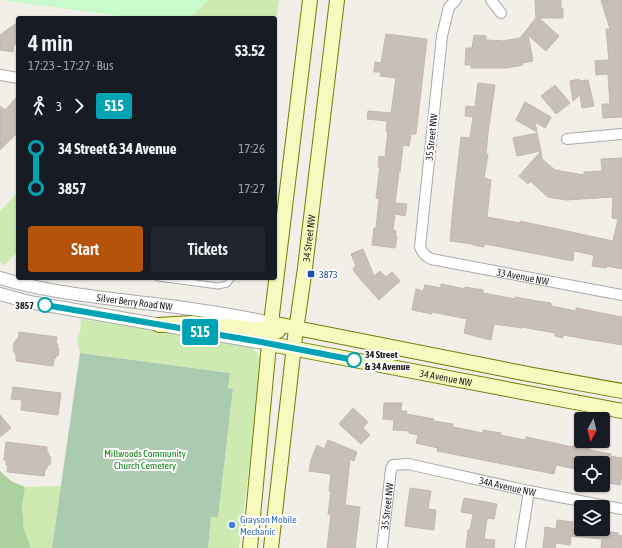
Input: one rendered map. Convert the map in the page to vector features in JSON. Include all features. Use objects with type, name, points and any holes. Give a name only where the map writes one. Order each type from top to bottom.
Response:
[{"type":"main road","points":[[277,275],[310,0]]},
{"type":"main road","name":"34 Street NW","points":[[271,548],[296,327],[305,268],[337,0]]},
{"type":"main road","points":[[250,548],[276,280]]},
{"type":"main road","points":[[159,325],[192,322],[270,333],[286,331],[296,327]]},
{"type":"main road","name":"34 Avenue NW","points":[[296,327],[622,391]]},
{"type":"main road","name":"34 Avenue NW","points":[[270,333],[294,349],[622,411]]},
{"type":"street","name":"35 Street NW","points":[[425,255],[420,247],[442,36],[450,7],[456,0]]},
{"type":"street","points":[[491,0],[501,13]]},
{"type":"street","points":[[1,77],[16,78]]},
{"type":"street","points":[[567,139],[622,134]]},
{"type":"street","name":"33 Avenue NW","points":[[425,255],[431,259],[622,295]]},
{"type":"street","name":"Silver Berry Road NW","points":[[0,278],[18,283],[72,293],[160,305],[270,333]]},
{"type":"street","name":"Silver Berry Road NW","points":[[0,294],[29,302],[159,325]]},
{"type":"street","name":"34A Avenue NW","points":[[393,465],[408,464],[529,491],[622,509]]},
{"type":"street","name":"35 Street NW","points":[[382,548],[391,469],[393,465]]},
{"type":"street","points":[[520,548],[529,491]]},
{"type":"lane","points":[[173,280],[218,286],[227,284],[230,280]]},
{"type":"green space","points":[[0,0],[209,0],[191,16],[120,16]]},
{"type":"green space","points":[[209,0],[279,0],[277,16],[191,16]]},
{"type":"green space","points":[[16,194],[16,253],[5,265],[0,263],[0,211]]},
{"type":"green space","points":[[81,319],[250,346],[259,354],[261,360],[261,372],[239,548],[208,548],[211,517],[218,517],[233,390],[228,389],[230,373],[80,353],[77,340],[80,332]]},
{"type":"green space","name":"Millwoods Community Church Cemetery","points":[[80,353],[230,373],[228,388],[233,389],[218,517],[211,517],[208,548],[52,548]]},
{"type":"green space","points":[[0,471],[11,481],[25,487],[22,507],[24,530],[31,548],[0,548]]},
{"type":"green space","points":[[61,486],[52,548],[31,548],[24,530],[22,507],[25,487]]},
{"type":"building","points":[[535,0],[561,0],[561,9],[563,8],[563,18],[539,18],[559,36],[546,51],[528,35],[533,61],[522,63],[523,65],[506,68],[471,68],[471,65],[465,65],[466,48],[472,48],[474,35],[486,36],[486,40],[503,41],[520,38],[536,18]]},
{"type":"building","points":[[601,0],[622,0],[622,117],[603,118],[602,104],[610,104],[608,74],[596,75],[595,61],[609,60],[606,29],[610,29]]},
{"type":"building","points":[[16,23],[16,44],[14,44],[13,52],[0,50],[0,35]]},
{"type":"building","points":[[386,34],[427,39],[416,134],[411,134],[409,146],[403,145],[400,172],[399,171],[395,203],[407,204],[405,216],[395,214],[393,230],[396,231],[395,236],[397,236],[395,248],[372,245],[374,228],[376,228],[379,199],[376,198],[380,167],[378,167],[379,156],[385,157],[388,131],[386,131],[387,121],[367,119],[368,111],[391,113],[396,78],[380,76],[381,72],[374,72],[375,62],[381,63]]},
{"type":"building","points":[[579,79],[579,81],[588,80],[594,106],[582,108],[580,95],[573,101],[570,81]]},
{"type":"building","points":[[478,83],[495,85],[488,133],[486,154],[488,154],[484,178],[491,180],[487,217],[520,223],[520,221],[613,241],[618,219],[612,218],[613,197],[566,200],[548,197],[530,181],[528,184],[519,176],[541,151],[542,159],[555,170],[584,175],[584,172],[602,171],[601,159],[622,158],[622,269],[607,266],[606,268],[592,266],[594,255],[574,251],[573,261],[485,244],[484,247],[450,241],[461,137],[470,138],[473,117],[465,116],[466,106],[475,107]]},
{"type":"building","points":[[555,85],[570,103],[556,114],[541,96]]},
{"type":"building","points":[[16,98],[16,134],[0,150],[0,106],[5,110]]},
{"type":"building","points":[[525,102],[551,117],[545,128],[535,122],[537,132],[516,120]]},
{"type":"building","points":[[537,133],[541,151],[517,156],[513,138]]},
{"type":"building","points":[[363,249],[374,276],[380,271],[386,277],[392,272],[400,281],[379,300],[355,273],[353,268],[356,266],[351,254]]},
{"type":"building","points":[[441,284],[465,289],[465,287],[483,290],[483,293],[515,299],[515,297],[551,303],[551,306],[576,311],[576,308],[622,317],[622,345],[563,335],[563,338],[555,336],[555,333],[494,324],[491,340],[464,333],[467,319],[432,312],[432,314],[412,310],[416,289],[423,291],[425,285],[441,288]]},
{"type":"building","points":[[19,332],[57,337],[56,344],[58,344],[57,348],[59,348],[58,356],[54,359],[53,366],[16,361],[16,354],[15,351],[13,351],[14,342],[16,342],[16,339],[18,340]]},
{"type":"building","points":[[13,387],[61,393],[58,415],[21,410],[22,400],[11,399]]},
{"type":"building","points":[[384,403],[402,403],[401,411],[407,411],[406,414],[434,419],[433,421],[453,424],[453,427],[483,433],[483,430],[501,433],[500,435],[525,440],[526,437],[574,447],[574,448],[589,448],[589,450],[611,454],[610,456],[574,456],[574,469],[556,465],[554,474],[437,451],[438,448],[416,443],[418,435],[409,433],[409,431],[393,430],[394,420],[383,419]]},
{"type":"building","points":[[353,408],[368,422],[363,428],[370,435],[361,444],[339,424]]},
{"type":"building","points":[[0,415],[11,428],[0,437]]},
{"type":"building","points":[[328,440],[357,452],[354,461],[350,459],[345,505],[360,507],[355,548],[327,548],[331,514],[328,514],[331,491],[329,491],[331,474],[309,471],[311,460],[317,445],[324,449]]},
{"type":"building","points":[[6,442],[47,447],[47,453],[49,453],[49,457],[51,457],[50,465],[47,465],[44,476],[7,472],[8,465],[6,465],[6,460],[4,460]]},
{"type":"building","points":[[610,456],[622,458],[622,475],[620,485],[610,483]]},
{"type":"building","points":[[410,488],[431,491],[428,509],[436,510],[434,530],[405,526]]},
{"type":"building","points":[[464,498],[497,504],[494,519],[487,518],[484,539],[495,540],[494,548],[466,548],[468,530],[470,530],[473,514],[461,512]]},
{"type":"building","points":[[557,520],[573,522],[572,529],[574,529],[574,536],[610,536],[610,532],[618,533],[618,535],[622,536],[622,548],[601,548],[602,539],[571,536],[570,545],[556,543],[555,548],[543,548],[545,527],[556,529]]},
{"type":"bus line","name":"515","points":[[45,305],[261,342],[354,360]]},
{"type":"place","name":"3873","points":[[311,274]]},
{"type":"place","name":"3857","points":[[45,305]]},
{"type":"place","name":"34 Street & 34 Avenue","points":[[354,360]]},
{"type":"place","name":"Grayson Mobile Mechanic","points":[[232,525]]}]
